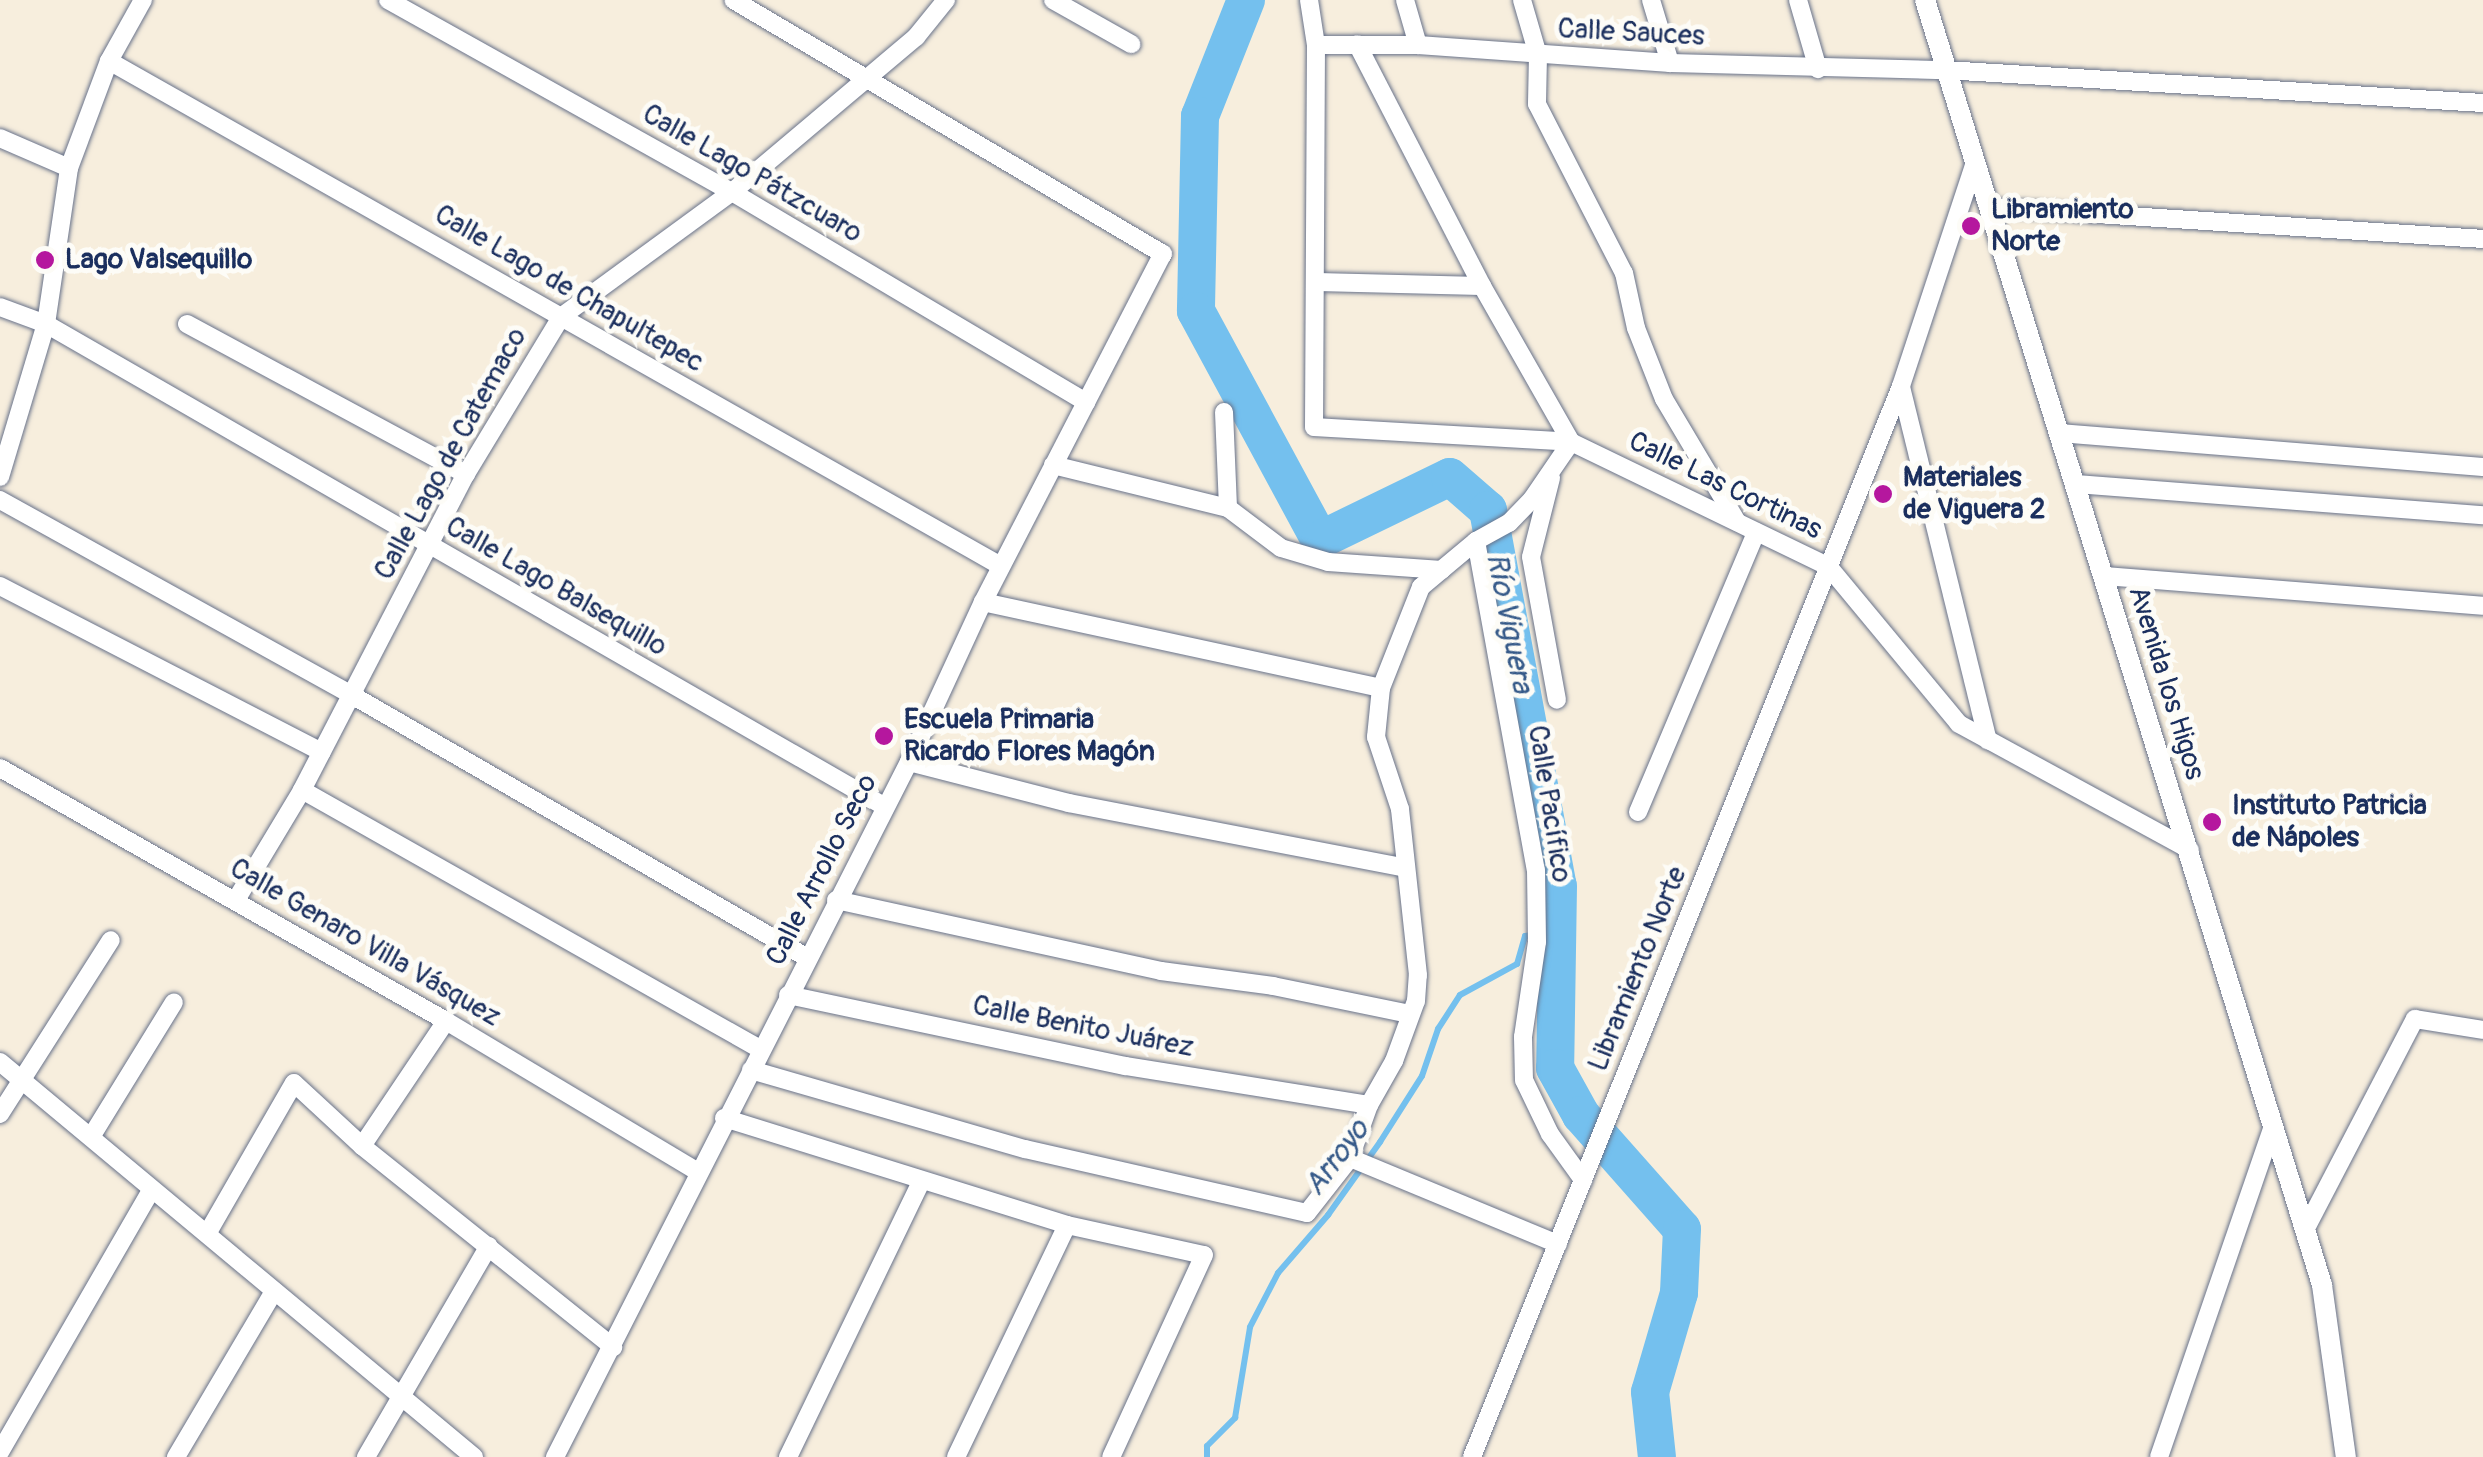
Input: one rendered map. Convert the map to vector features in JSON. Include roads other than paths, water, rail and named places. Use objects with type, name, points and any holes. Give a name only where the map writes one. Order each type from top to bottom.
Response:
[{"type":"street","points":[[0,477],[46,324],[69,168],[108,61],[143,0]]},
{"type":"street","name":"Calle Lago Pátzcuaro","points":[[388,0],[732,192],[1086,402]]},
{"type":"street","points":[[732,0],[866,82]]},
{"type":"street","name":"Calle Lago de Catemaco","points":[[236,900],[302,790],[466,474],[561,316],[732,192],[866,82],[916,37],[946,0]]},
{"type":"street","points":[[1053,0],[1131,44]]},
{"type":"street","points":[[1309,0],[1316,45],[1316,282],[1482,286]]},
{"type":"street","points":[[1405,0],[1418,46]]},
{"type":"street","points":[[1522,0],[1538,55],[1537,104],[1624,273],[1636,328],[1664,399],[1738,523]]},
{"type":"street","points":[[1652,0],[1670,64]]},
{"type":"street","points":[[1798,0],[1818,69]]},
{"type":"street","name":"Avenida los Higos","points":[[1924,0],[2322,1285],[2346,1457]]},
{"type":"street","points":[[751,1070],[1025,1149],[1307,1213],[1361,1162],[1370,1105],[1394,1061],[1418,974],[1400,809],[1376,736],[1381,688],[1422,587],[1476,541],[1510,524],[1571,442],[1482,286],[1358,44]]},
{"type":"street","name":"Calle Sauces","points":[[1316,45],[1418,46],[1670,64],[1944,70],[2483,103]]},
{"type":"street","name":"Calle Lago de Chapultepec","points":[[108,61],[1001,566]]},
{"type":"street","name":"Calle Arrollo Seco","points":[[555,1457],[806,957],[909,762],[982,602],[1163,254],[866,82]]},
{"type":"street","points":[[0,138],[69,168]]},
{"type":"street","name":"Libramiento Norte","points":[[1472,1457],[1900,386],[1975,162]]},
{"type":"street","points":[[1988,207],[2483,239]]},
{"type":"street","name":"Calle Las Cortinas","points":[[1316,282],[1314,427],[1571,442],[1828,566],[1959,724],[2190,850]]},
{"type":"street","name":"Calle Lago Balsequillo","points":[[0,307],[46,324],[884,806]]},
{"type":"street","points":[[186,324],[466,474]]},
{"type":"street","points":[[1900,386],[1988,740]]},
{"type":"street","points":[[1224,412],[1228,508]]},
{"type":"street","points":[[2059,432],[2483,467]]},
{"type":"street","points":[[1053,465],[1228,508],[1281,548],[1312,558],[1442,570]]},
{"type":"street","points":[[1554,468],[1531,556],[1557,700]]},
{"type":"street","points":[[2076,484],[2483,515]]},
{"type":"street","points":[[0,500],[350,694],[806,957]]},
{"type":"street","points":[[1638,812],[1756,532]]},
{"type":"street","name":"Calle Pacífico","points":[[1476,541],[1536,870],[1536,934],[1523,1037],[1524,1080],[1550,1134],[1582,1180]]},
{"type":"street","points":[[2104,576],[2483,606]]},
{"type":"street","points":[[0,586],[322,752]]},
{"type":"street","points":[[982,602],[1381,688]]},
{"type":"street","points":[[909,762],[1069,803],[1406,868]]},
{"type":"street","name":"Calle Genaro Villa Vásquez","points":[[0,768],[446,1021],[698,1172]]},
{"type":"street","points":[[302,790],[760,1049]]},
{"type":"street","points":[[836,900],[1161,970],[1273,986],[1410,1014]]},
{"type":"street","points":[[0,1114],[111,940]]},
{"type":"street","name":"Calle Benito Juárez","points":[[788,995],[1126,1066],[1370,1105]]},
{"type":"street","points":[[91,1137],[174,1002]]},
{"type":"street","points":[[2305,1230],[2415,1019],[2483,1030]]},
{"type":"street","points":[[362,1146],[446,1021]]},
{"type":"street","points":[[0,1062],[474,1457]]},
{"type":"street","points":[[207,1234],[294,1084],[362,1146],[613,1347]]},
{"type":"street","points":[[724,1118],[1067,1225],[1204,1255],[1110,1457]]},
{"type":"street","points":[[2159,1457],[2272,1128]]},
{"type":"street","points":[[1361,1162],[1558,1244]]},
{"type":"street","points":[[788,1457],[921,1182]]},
{"type":"street","points":[[0,1452],[150,1190]]},
{"type":"street","points":[[956,1457],[1067,1225]]},
{"type":"street","points":[[366,1457],[490,1246]]},
{"type":"street","points":[[176,1457],[274,1291]]},
{"type":"waterway","name":"Río Viguera","points":[[1246,0],[1200,116],[1196,311],[1320,540],[1450,477],[1488,510],[1558,886],[1555,1068],[1581,1115],[1682,1229],[1679,1293],[1650,1392],[1657,1457]]},
{"type":"waterway","name":"Arroyo","points":[[1207,1457],[1207,1446],[1235,1418],[1250,1327],[1278,1273],[1328,1215],[1380,1142],[1422,1076],[1438,1029],[1460,995],[1517,964],[1525,936],[1555,932]]},
{"type":"place","name":"Libramiento Norte","points":[[1971,226]]},
{"type":"place","name":"Lago Valsequillo","points":[[45,260]]},
{"type":"place","name":"Materiales de Viguera 2","points":[[1883,494]]},
{"type":"place","name":"Escuela Primaria Ricardo Flores Magón","points":[[884,736]]},
{"type":"place","name":"Instituto Patricia de Nápoles","points":[[2212,822]]}]
